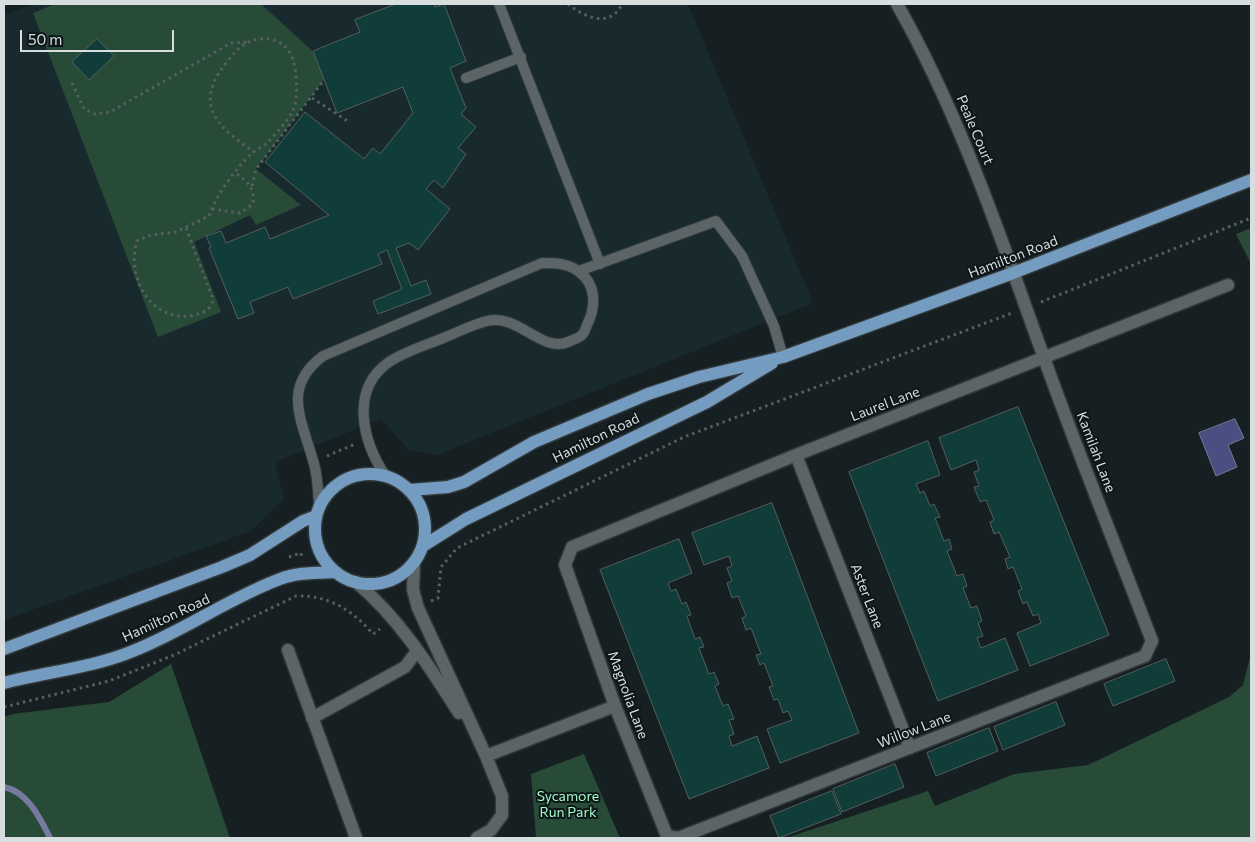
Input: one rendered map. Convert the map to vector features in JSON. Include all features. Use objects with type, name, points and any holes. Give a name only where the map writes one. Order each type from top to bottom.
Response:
[{"type":"main road","name":"Hamilton Road","points":[[410,490],[448,488],[464,482],[534,442],[648,394],[699,377],[783,357],[1013,273],[1251,180]]},
{"type":"main road","name":"Hamilton Road","points":[[422,546],[466,519],[707,402],[783,357]]},
{"type":"main road","points":[[369,473],[385,475],[398,481],[410,490],[419,502],[424,516],[425,532],[422,546],[414,563],[402,574],[388,582],[372,584],[356,582],[336,572],[325,561],[318,547],[315,532],[318,511],[328,492],[340,482],[354,475],[369,473]]},
{"type":"main road","name":"Hamilton Road","points":[[4,649],[250,555],[318,511]]},
{"type":"main road","name":"Hamilton Road","points":[[4,683],[111,659],[131,652],[161,639],[281,578],[311,573],[336,572]]},
{"type":"street","name":"Peale Court","points":[[897,4],[946,100],[981,184],[1013,273]]},
{"type":"street","name":"Kamilah Lane","points":[[1013,273],[1152,641]]},
{"type":"street","name":"Laurel Lane","points":[[565,564],[572,547],[796,455],[1228,285]]},
{"type":"street","name":"Aster Lane","points":[[796,455],[910,748]]},
{"type":"street","points":[[414,563],[413,590],[418,608],[486,756],[502,796],[502,814],[491,830],[477,838]]},
{"type":"street","name":"Magnolia Lane","points":[[565,564],[615,706],[674,837]]},
{"type":"street","points":[[356,582],[378,600],[417,651],[486,756]]},
{"type":"street","name":"Willow Lane","points":[[674,837],[910,748],[1145,656],[1152,641]]},
{"type":"street","points":[[288,650],[356,838]]},
{"type":"street","points":[[312,718],[405,667],[417,651]]},
{"type":"street","points":[[486,756],[615,706]]},
{"type":"lane","points":[[498,4],[521,58],[600,264]]},
{"type":"lane","points":[[466,78],[521,58]]},
{"type":"lane","points":[[579,272],[716,221],[742,256],[774,326],[783,357]]},
{"type":"lane","points":[[318,511],[316,471],[297,404],[298,389],[312,364],[324,356],[542,263],[561,263],[579,272],[592,287],[594,312],[582,335],[565,343],[547,342],[518,325],[502,320],[487,321],[414,349],[388,363],[372,382],[365,400],[363,419],[371,451],[385,475]]},
{"type":"path","points":[[568,4],[580,14],[591,18],[604,19],[619,10],[622,4]]},
{"type":"path","points":[[72,83],[84,109],[95,114],[110,112],[231,43],[261,39],[281,43],[288,50],[296,69],[293,110],[266,145],[254,152],[212,204],[210,216],[186,228],[142,237],[137,241],[134,251],[140,281],[149,301],[165,314],[179,317],[203,312],[212,304],[213,299],[186,228]]},
{"type":"path","points":[[248,42],[242,45],[224,66],[209,92],[209,102],[217,122],[254,152]]},
{"type":"path","points":[[212,209],[240,213],[248,210],[253,204],[254,194],[252,186],[256,170],[324,80]]},
{"type":"path","points":[[312,98],[348,122]]},
{"type":"path","points":[[236,174],[252,186]]},
{"type":"path","points":[[1035,304],[1251,218]]},
{"type":"path","points":[[427,603],[438,598],[441,567],[456,548],[684,437],[1012,313]]},
{"type":"path","points":[[324,457],[355,444]]},
{"type":"path","points":[[4,707],[109,681],[174,656],[296,596],[314,596],[333,602],[363,623],[373,634],[382,627]]},
{"type":"shaded area","points":[[32,4],[688,4],[813,303],[437,455],[409,450],[381,419],[275,462],[284,499],[251,531],[4,620],[4,15]]},
{"type":"green space","points":[[55,4],[261,4],[332,69],[256,169],[301,205],[256,225],[250,215],[194,242],[221,312],[158,337],[33,13]]},
{"type":"green space","points":[[1251,228],[1251,264],[1236,234]]},
{"type":"green space","points":[[1251,653],[1251,838],[786,838],[928,791],[935,806],[1014,774],[1088,765],[1229,697],[1243,685]]},
{"type":"green space","points":[[171,664],[230,838],[4,838],[4,717],[13,714],[109,702]]},
{"type":"green space","name":"Sycamore Run Park","points":[[584,754],[620,838],[536,838],[531,774]]},
{"type":"water","points":[[1235,419],[1244,438],[1228,445],[1237,467],[1216,476],[1199,433]]},
{"type":"building","points":[[396,4],[434,4],[435,7],[444,4],[466,61],[450,68],[466,108],[461,114],[476,127],[458,148],[466,154],[443,188],[434,180],[426,189],[450,209],[418,250],[409,243],[396,248],[411,286],[426,280],[431,294],[378,314],[373,301],[402,289],[387,250],[378,254],[382,264],[293,299],[288,287],[250,302],[254,313],[238,319],[209,248],[211,247],[206,236],[221,231],[226,243],[265,227],[270,239],[329,215],[265,162],[305,112],[364,159],[373,148],[380,154],[413,113],[403,87],[337,113],[313,51],[360,32],[355,20]]},
{"type":"building","points":[[97,39],[114,56],[89,80],[72,62]]},
{"type":"building","points":[[1018,407],[1109,635],[1030,666],[1017,633],[1041,623],[1038,614],[1033,616],[1027,602],[1023,604],[1018,591],[1022,589],[1013,567],[1008,569],[1005,559],[1010,557],[999,532],[994,534],[990,522],[994,520],[986,500],[980,502],[974,487],[979,486],[974,472],[979,470],[976,460],[951,470],[939,438]]},
{"type":"building","points":[[928,441],[940,475],[916,484],[920,493],[924,491],[930,506],[934,504],[940,517],[935,518],[944,541],[949,539],[952,549],[947,551],[957,576],[963,574],[967,586],[963,588],[971,608],[977,606],[982,621],[978,623],[983,636],[977,638],[981,648],[1005,638],[1018,670],[938,701],[849,472]]},
{"type":"building","points":[[772,503],[859,733],[780,763],[767,729],[792,720],[788,711],[783,713],[778,699],[774,700],[769,687],[773,686],[764,663],[760,665],[756,655],[761,654],[751,628],[746,630],[742,618],[746,616],[738,596],[732,598],[727,583],[732,581],[727,568],[732,566],[729,556],[704,565],[692,533]]},
{"type":"building","points":[[679,539],[692,573],[668,583],[671,591],[676,589],[682,604],[686,602],[691,615],[687,616],[695,639],[700,637],[704,647],[699,648],[709,674],[714,672],[719,684],[715,686],[723,706],[728,704],[734,719],[729,720],[734,734],[729,736],[732,746],[757,736],[769,768],[689,799],[600,570]]},
{"type":"building","points":[[1166,659],[1175,681],[1113,706],[1104,684]]},
{"type":"building","points":[[1056,702],[1065,725],[1003,750],[994,727]]},
{"type":"building","points":[[989,728],[998,751],[936,776],[927,753]]},
{"type":"building","points":[[895,764],[904,787],[842,812],[833,789]]},
{"type":"building","points":[[832,791],[841,814],[779,838],[770,816]]},
{"type":"waterway","points":[[4,787],[20,794],[26,800],[37,814],[50,838]]}]
